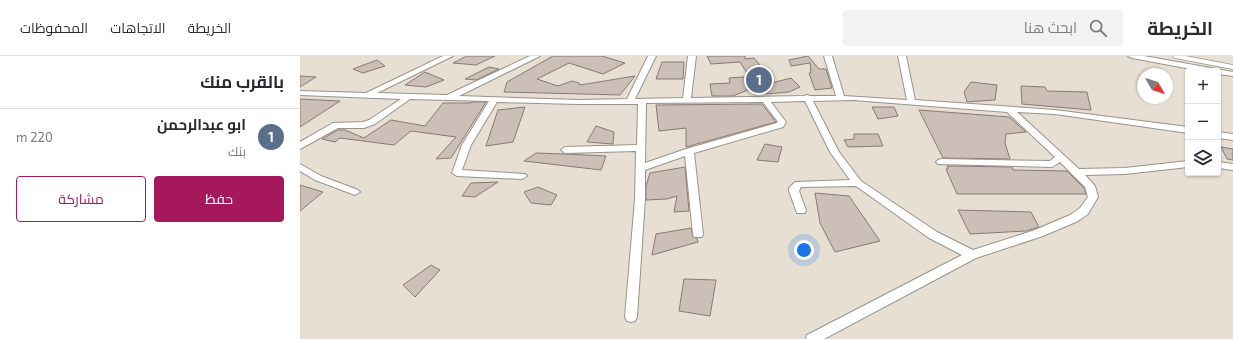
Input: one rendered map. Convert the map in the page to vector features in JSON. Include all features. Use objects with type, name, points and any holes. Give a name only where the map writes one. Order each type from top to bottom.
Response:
[{"type":"street","points":[[366,96],[392,82],[449,56]]},
{"type":"street","points":[[448,98],[536,56]]},
{"type":"street","points":[[630,101],[652,56]]},
{"type":"street","points":[[687,100],[692,56]]},
{"type":"street","points":[[828,56],[840,98]]},
{"type":"street","points":[[902,56],[912,103]]},
{"type":"street","points":[[1132,56],[1198,68]]},
{"type":"street","points":[[1221,72],[1233,74]]},
{"type":"street","points":[[300,93],[408,98],[584,102],[807,97],[840,98],[1009,108],[1085,115],[1185,130]]},
{"type":"street","points":[[807,97],[835,152],[858,183],[933,235],[972,255]]},
{"type":"street","points":[[300,146],[336,125],[364,125],[372,122],[408,98]]},
{"type":"street","points":[[641,168],[689,151],[780,125],[782,122],[765,98]]},
{"type":"street","points":[[494,100],[477,125],[467,145],[457,173],[522,176]]},
{"type":"street","points":[[631,317],[638,230],[642,101]]},
{"type":"street","points":[[812,339],[972,255],[1038,233],[1074,218],[1084,211],[1093,196],[1093,191],[1090,186],[1009,108]]},
{"type":"street","points":[[1221,135],[1233,137]]},
{"type":"street","points":[[565,150],[641,148]]},
{"type":"street","points":[[689,151],[698,234]]},
{"type":"street","points":[[941,162],[1052,164],[1060,157]]},
{"type":"street","points":[[1077,172],[1125,170],[1185,164]]},
{"type":"street","points":[[1221,165],[1233,167]]},
{"type":"street","points":[[300,167],[318,178],[355,192]]},
{"type":"street","points":[[801,210],[794,191],[794,188],[798,184],[858,183]]},
{"type":"lane","points":[[1175,56],[1233,67]]},
{"type":"building","points":[[467,56],[495,56],[476,65],[453,63]]},
{"type":"building","points":[[553,56],[602,56],[625,63],[603,74],[569,63],[537,79],[558,86],[572,81],[579,83],[580,85],[635,76],[620,95],[504,92],[507,82]]},
{"type":"building","points":[[707,56],[745,56],[745,59],[754,58],[764,70],[747,73],[740,62],[711,64]]},
{"type":"building","points":[[808,56],[819,69],[826,69],[832,88],[815,90],[809,73],[811,73],[810,63],[791,66],[789,60]]},
{"type":"building","points":[[377,60],[385,66],[363,73],[353,69]]},
{"type":"building","points":[[662,62],[684,62],[683,79],[656,79]]},
{"type":"building","points":[[489,67],[499,69],[476,80],[465,79]]},
{"type":"building","points":[[425,72],[444,80],[426,87],[405,85]]},
{"type":"building","points":[[300,76],[316,77],[300,87]]},
{"type":"building","points":[[744,77],[750,89],[733,96],[712,96],[710,84],[730,83],[729,78]]},
{"type":"building","points":[[791,78],[800,87],[789,92],[767,94],[760,86]]},
{"type":"building","points":[[971,82],[997,85],[995,100],[967,102],[964,92]]},
{"type":"building","points":[[1021,86],[1045,87],[1047,91],[1087,92],[1091,110],[1022,104]]},
{"type":"building","points":[[300,99],[340,101],[300,127]]},
{"type":"building","points":[[486,102],[451,158],[436,159],[456,137],[411,131],[394,145],[340,138],[335,142],[322,139],[338,130],[345,130],[364,138],[391,120],[425,126],[443,103]]},
{"type":"building","points":[[762,104],[776,122],[686,147],[686,128],[659,131],[656,105]]},
{"type":"building","points":[[525,107],[513,142],[486,146],[498,110]]},
{"type":"building","points":[[872,107],[894,107],[898,116],[878,119]]},
{"type":"building","points":[[919,110],[1009,117],[1026,132],[1006,134],[1005,143],[1010,159],[943,158]]},
{"type":"building","points":[[596,126],[614,132],[613,144],[587,142]]},
{"type":"building","points":[[854,134],[878,134],[883,146],[848,147],[844,140],[854,139]]},
{"type":"building","points":[[765,144],[782,147],[778,162],[757,160]]},
{"type":"building","points":[[1221,147],[1233,149],[1233,160],[1227,159]]},
{"type":"building","points":[[536,153],[606,156],[601,170],[524,161]]},
{"type":"building","points":[[947,166],[1012,167],[1013,170],[1067,171],[1084,188],[1086,194],[957,194],[946,169],[948,169]]},
{"type":"building","points":[[685,167],[689,211],[674,212],[677,196],[667,199],[646,200],[646,186],[650,173]]},
{"type":"building","points":[[498,182],[475,197],[462,196],[471,183]]},
{"type":"building","points":[[300,185],[323,192],[300,211]]},
{"type":"building","points":[[538,187],[557,195],[551,205],[531,203],[524,192]]},
{"type":"building","points":[[815,193],[849,196],[880,241],[835,252],[820,223]]},
{"type":"building","points":[[958,210],[1031,212],[1039,227],[1026,231],[970,234]]},
{"type":"building","points":[[691,228],[693,237],[697,238],[698,242],[652,255],[656,234]]},
{"type":"building","points":[[431,265],[440,270],[415,297],[403,285]]},
{"type":"building","points":[[684,279],[716,280],[710,316],[679,311]]},
{"type":"place","name":"ابو عبدالرحمن","points":[[759,80]]}]
